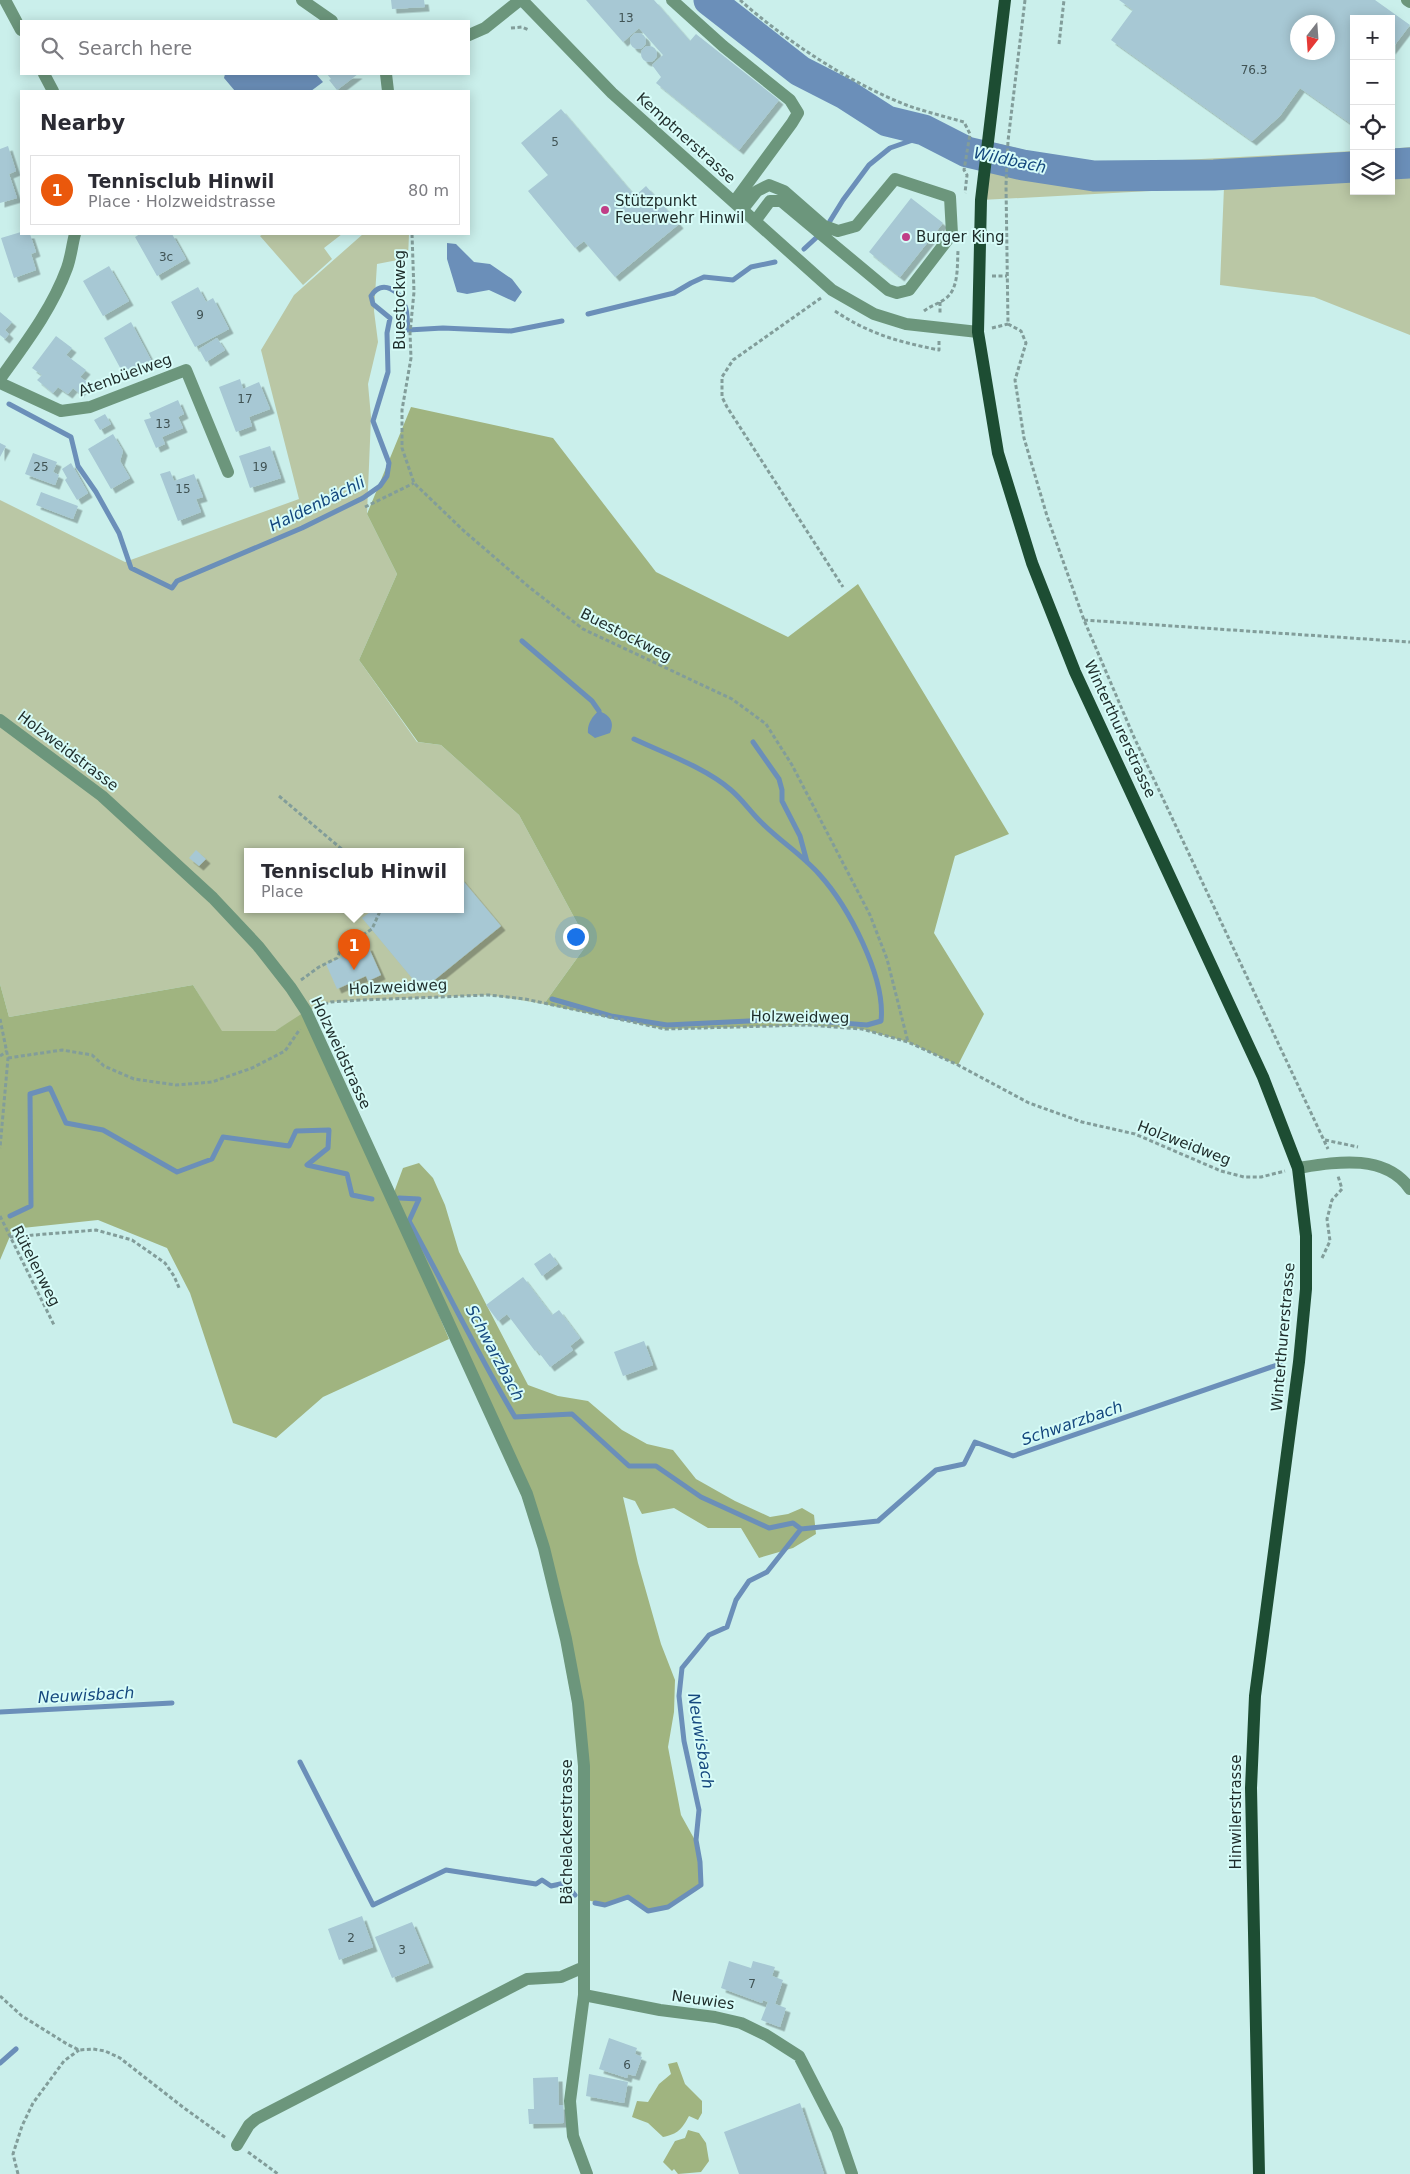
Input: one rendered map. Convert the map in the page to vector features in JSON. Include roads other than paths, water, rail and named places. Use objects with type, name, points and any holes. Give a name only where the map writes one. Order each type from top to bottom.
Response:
[{"type":"main road","name":"Winterthurerstrasse","points":[[1005,0],[983,180],[978,332],[998,453],[1032,563],[1075,672],[1263,1077],[1298,1168],[1306,1236],[1306,1289],[1288,1451]]},
{"type":"main road","name":"Hinwilerstrasse","points":[[1259,2174],[1251,1788],[1256,1686],[1288,1451]]},
{"type":"street","points":[[5,0],[20,28]]},
{"type":"street","points":[[302,0],[331,20]]},
{"type":"street","points":[[470,35],[486,28],[521,0]]},
{"type":"street","name":"Kemptnerstrasse","points":[[521,0],[612,93],[832,290],[874,314],[906,324],[978,332]]},
{"type":"street","points":[[672,0],[723,46],[790,100],[798,113],[738,206]]},
{"type":"street","points":[[44,75],[52,90]]},
{"type":"street","points":[[386,75],[388,90]]},
{"type":"street","points":[[738,206],[757,191],[769,185],[784,192],[824,226],[838,231],[856,226],[895,179],[950,197],[952,234],[908,290],[897,293],[888,290],[781,201],[770,201],[755,221]]},
{"type":"street","points":[[0,379],[28,340],[55,295],[67,266],[74,235]]},
{"type":"street","name":"Atenbüelweg","points":[[0,383],[61,411],[90,407],[186,370],[228,472]]},
{"type":"street","name":"Holzweidstrasse","points":[[0,720],[73,772],[129,819],[244,930],[291,988],[308,1016],[527,1494]]},
{"type":"street","points":[[1298,1168],[1334,1162],[1372,1164],[1402,1178],[1410,1189]]},
{"type":"street","name":"Bächelackerstrasse","points":[[527,1494],[544,1548],[566,1639],[578,1703],[584,1766],[584,1996],[570,2101],[573,2136],[587,2174]]},
{"type":"street","points":[[237,2145],[249,2125],[256,2119],[518,1983],[534,1977],[561,1977],[584,1967]]},
{"type":"street","name":"Neuwies","points":[[584,1996],[741,2022],[799,2056],[837,2130],[852,2174]]},
{"type":"water","points":[[225,75],[317,75],[323,82],[312,90],[234,90],[224,78]]},
{"type":"water","points":[[447,243],[456,244],[474,262],[490,264],[512,279],[522,292],[515,302],[489,290],[467,294],[457,292],[447,259]]},
{"type":"water","points":[[599,711],[610,719],[612,725],[610,733],[595,738],[588,733],[588,727],[592,718]]},
{"type":"waterway","name":"Wildbach","points":[[709,0],[800,71],[845,94],[887,121],[924,130],[967,152],[1023,165],[1094,176],[1214,175],[1350,167]]},
{"type":"waterway","name":"Haldenbächli","points":[[830,221],[869,165],[890,148],[910,141],[924,130]]},
{"type":"waterway","name":"Wildbach","points":[[1395,164],[1410,163]]},
{"type":"waterway","name":"Haldenbächli","points":[[804,249],[817,237]]},
{"type":"waterway","name":"Haldenbächli","points":[[588,314],[674,293],[704,277],[733,280],[751,267],[775,262]]},
{"type":"waterway","name":"Haldenbächli","points":[[9,404],[71,437],[78,466],[96,492],[119,533],[131,568],[172,588],[177,581],[302,528],[363,498],[380,486],[387,476],[389,463],[373,421],[388,372],[387,333],[390,318],[373,304],[371,296],[375,291],[385,287],[395,291],[403,301],[406,309],[408,330],[443,328],[511,331],[562,321]]},
{"type":"waterway","points":[[522,641],[592,701],[599,711]]},
{"type":"waterway","points":[[552,999],[611,1016],[667,1025],[791,1019],[867,1025],[881,1021],[881,1003],[877,984],[863,943],[842,904],[819,874],[769,830],[721,782],[684,761],[634,739]]},
{"type":"waterway","points":[[753,742],[779,779],[782,801],[800,836],[807,862]]},
{"type":"waterway","name":"Schwarzbach","points":[[10,1216],[31,1206],[30,1094],[50,1088],[66,1123],[103,1130],[177,1172],[212,1159],[223,1137],[289,1146],[296,1131],[329,1130],[328,1148],[307,1165],[347,1174],[352,1195],[372,1199]]},
{"type":"waterway","name":"Schwarzbach","points":[[399,1198],[419,1199],[409,1221],[487,1369],[515,1417],[572,1414],[629,1466],[656,1466],[701,1497],[769,1528],[793,1523],[801,1529],[878,1521],[936,1470],[964,1464],[975,1442],[1013,1456],[1280,1364]]},
{"type":"waterway","name":"Neuwisbach","points":[[595,1903],[605,1905],[628,1897],[648,1911],[668,1907],[701,1885],[700,1862],[696,1840],[699,1810],[684,1741],[679,1696],[682,1668],[709,1635],[727,1627],[736,1600],[749,1581],[767,1572],[801,1529]]},
{"type":"waterway","name":"Neuwisbach","points":[[0,1712],[172,1703]]},
{"type":"waterway","name":"Neuwisbach","points":[[300,1762],[373,1905],[446,1870],[536,1884],[542,1880],[551,1886],[565,1883],[575,1895]]},
{"type":"waterway","points":[[0,2063],[16,2049]]},
{"type":"place","name":"Stützpunkt Feuerwehr Hinwil","points":[[605,210]]},
{"type":"place","name":"Burger King","points":[[906,237]]},
{"type":"place","name":"Tennisclub Hinwil","points":[[354,970]]}]
